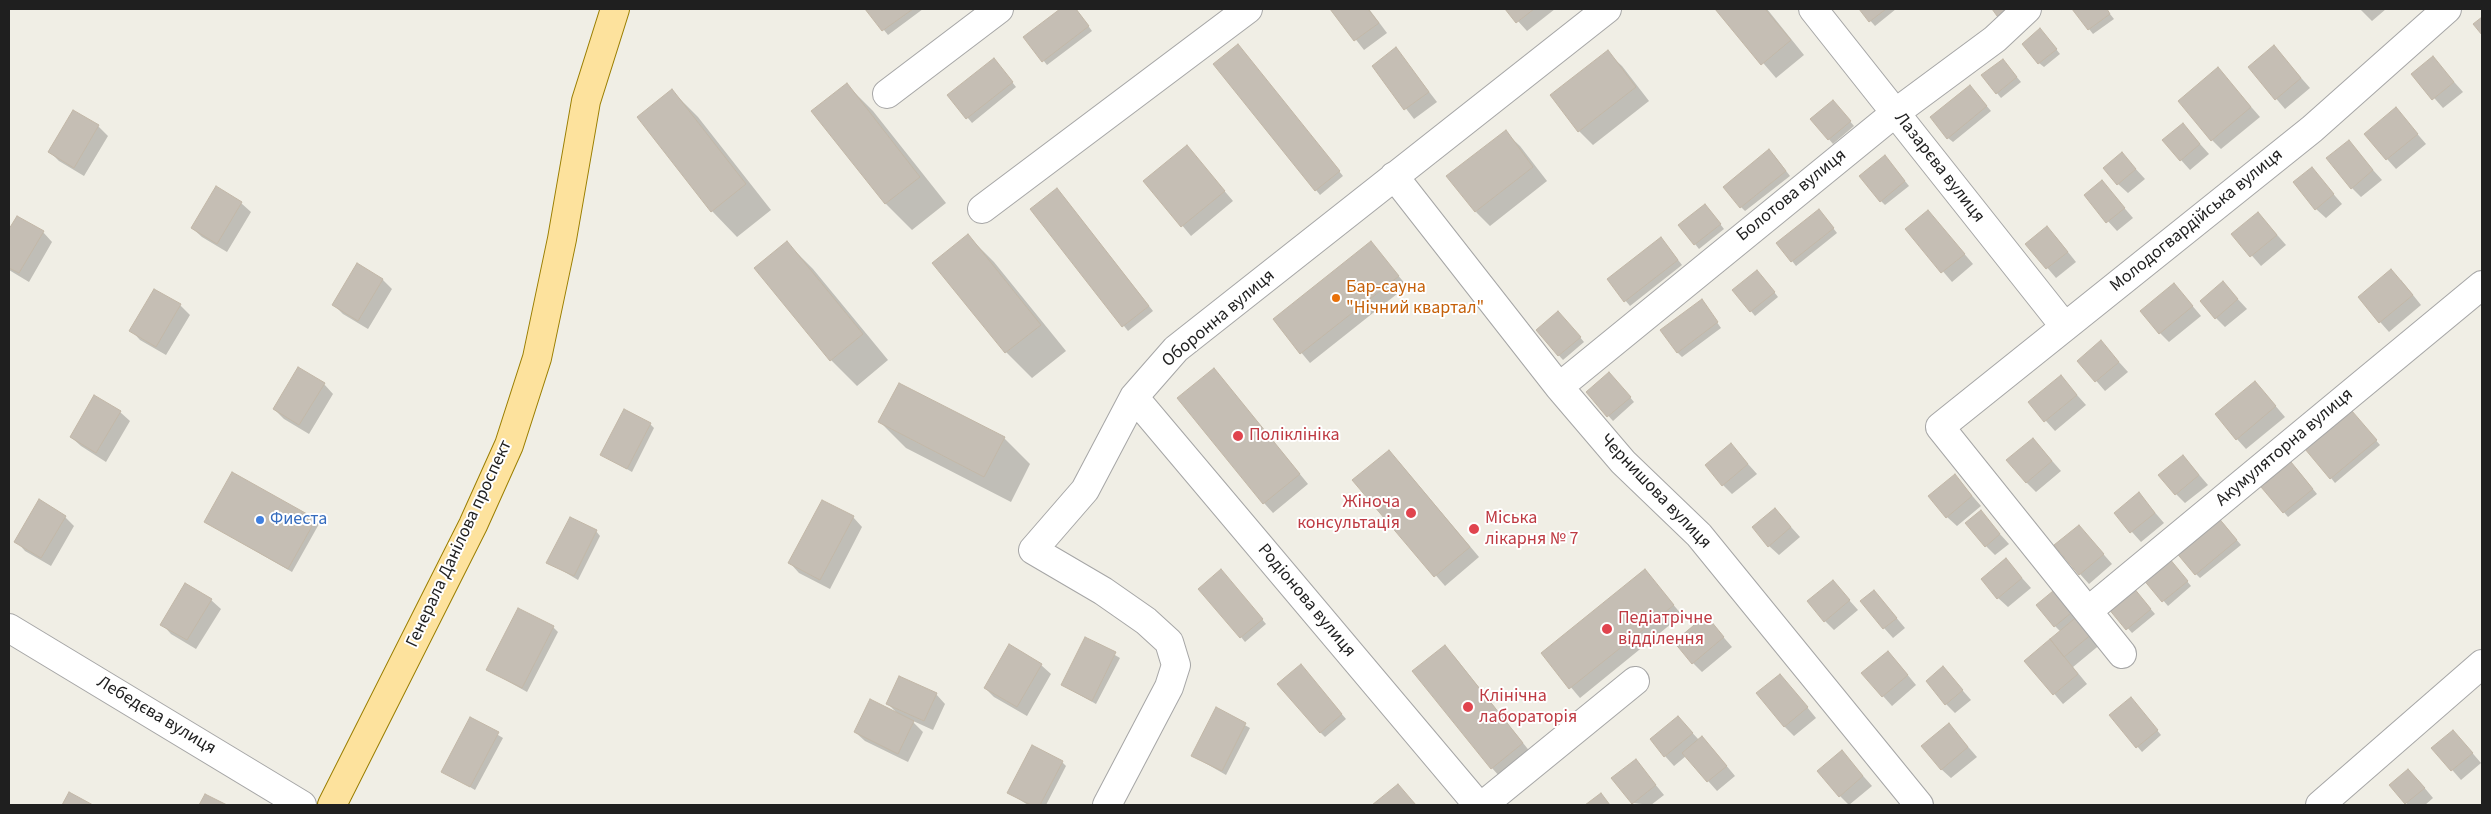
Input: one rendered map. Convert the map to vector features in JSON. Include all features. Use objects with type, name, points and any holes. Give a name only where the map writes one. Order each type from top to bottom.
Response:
[{"type":"main road","name":"Генерала Данілова проспект","points":[[332,805],[473,525],[509,445],[537,358],[562,239],[586,101],[615,9]]},
{"type":"street","points":[[887,94],[999,9]]},
{"type":"street","points":[[982,209],[1248,9]]},
{"type":"street","name":"Оборонна вулиця","points":[[1107,805],[1169,687],[1176,665],[1169,642],[1146,621],[1103,591],[1033,550],[1085,490],[1134,397],[1176,349],[1607,9]]},
{"type":"street","name":"Лазарєва вулиця","points":[[1813,9],[2065,327]]},
{"type":"street","name":"Болотова вулиця","points":[[1559,386],[1895,113],[1995,39],[2027,9]]},
{"type":"street","name":"Молодогвардійська вулиця","points":[[2088,611],[1940,427],[2312,128],[2447,9]]},
{"type":"street","name":"Чернишова вулиця","points":[[1394,176],[1559,386],[1624,462],[1699,534],[1919,805]]},
{"type":"street","name":"Акумуляторна вулиця","points":[[2088,611],[2482,285]]},
{"type":"street","name":"Родіонова вулиця","points":[[1134,397],[1478,805]]},
{"type":"street","points":[[2088,611],[2122,654]]},
{"type":"street","name":"Лебедєва вулиця","points":[[9,628],[302,805]]},
{"type":"street","points":[[2320,805],[2482,664]]},
{"type":"street","points":[[1483,805],[1635,681]]},
{"type":"building","points":[[865,9],[913,9],[882,31]]},
{"type":"building","points":[[1060,9],[1076,9],[1089,26],[1042,62],[1023,37]]},
{"type":"building","points":[[1330,9],[1368,9],[1379,23],[1354,41]]},
{"type":"building","points":[[1505,9],[1534,9],[1516,23]]},
{"type":"building","points":[[1715,9],[1765,9],[1791,40],[1761,65]]},
{"type":"building","points":[[1859,9],[1886,9],[1869,22]]},
{"type":"building","points":[[1992,9],[2016,9],[2000,20]]},
{"type":"building","points":[[2072,9],[2107,9],[2110,14],[2088,30]]},
{"type":"building","points":[[2482,17],[2482,35],[2473,24]]},
{"type":"building","points":[[2040,28],[2057,49],[2038,64],[2022,44]]},
{"type":"building","points":[[1238,44],[1340,171],[1315,191],[1213,64]]},
{"type":"building","points":[[2274,45],[2301,78],[2275,100],[2248,67]]},
{"type":"building","points":[[1396,47],[1429,92],[1404,110],[1372,66]]},
{"type":"building","points":[[1608,50],[1636,87],[1578,132],[1550,95]]},
{"type":"building","points":[[2433,56],[2454,82],[2432,100],[2411,74]]},
{"type":"building","points":[[994,58],[1013,82],[966,119],[947,95]]},
{"type":"building","points":[[2003,59],[2017,77],[1996,94],[1981,75]]},
{"type":"building","points":[[2218,67],[2251,107],[2211,141],[2178,101]]},
{"type":"building","points":[[847,83],[920,177],[885,204],[811,111]]},
{"type":"building","points":[[1970,85],[1987,106],[1947,139],[1930,117]]},
{"type":"building","points":[[672,89],[746,184],[711,212],[637,117]]},
{"type":"building","points":[[1833,100],[1851,121],[1828,140],[1810,119]]},
{"type":"building","points":[[2396,107],[2418,134],[2386,160],[2364,134]]},
{"type":"building","points":[[73,110],[99,125],[74,168],[48,152]]},
{"type":"building","points":[[2183,123],[2200,144],[2180,161],[2162,140]]},
{"type":"building","points":[[1506,130],[1533,167],[1475,212],[1446,176]]},
{"type":"building","points":[[2349,140],[2373,170],[2351,189],[2326,158]]},
{"type":"building","points":[[1187,145],[1225,191],[1181,227],[1143,181]]},
{"type":"building","points":[[1769,149],[1786,171],[1740,208],[1723,187]]},
{"type":"building","points":[[2122,152],[2136,169],[2117,185],[2103,168]]},
{"type":"building","points":[[1885,155],[1905,181],[1880,202],[1859,176]]},
{"type":"building","points":[[2312,167],[2334,194],[2315,210],[2293,182]]},
{"type":"building","points":[[2102,180],[2125,208],[2106,223],[2084,195]]},
{"type":"building","points":[[216,186],[242,202],[217,244],[191,228]]},
{"type":"building","points":[[1057,188],[1149,306],[1122,327],[1030,209]]},
{"type":"building","points":[[1705,204],[1721,224],[1694,245],[1678,225]]},
{"type":"building","points":[[1819,209],[1834,228],[1791,262],[1776,243]]},
{"type":"building","points":[[1928,210],[1965,254],[1941,273],[1905,229]]},
{"type":"building","points":[[2258,212],[2277,235],[2250,257],[2231,234]]},
{"type":"building","points":[[17,216],[44,231],[19,273],[9,268],[9,229]]},
{"type":"building","points":[[2047,226],[2068,252],[2046,269],[2025,244]]},
{"type":"building","points":[[968,234],[1041,325],[1005,353],[932,263]]},
{"type":"building","points":[[1661,237],[1678,260],[1624,302],[1607,279]]},
{"type":"building","points":[[787,241],[863,334],[830,361],[754,268]]},
{"type":"building","name":"Бар-сауна \"Нічний квартал\"","points":[[1371,241],[1399,276],[1300,354],[1273,319]]},
{"type":"building","points":[[357,263],[383,279],[358,321],[332,305]]},
{"type":"building","points":[[2391,269],[2413,295],[2379,323],[2358,297]]},
{"type":"building","points":[[1757,270],[1775,292],[1750,312],[1732,290]]},
{"type":"building","points":[[2223,281],[2238,299],[2215,319],[2200,301]]},
{"type":"building","points":[[2174,283],[2193,306],[2159,334],[2140,311]]},
{"type":"building","points":[[154,289],[181,304],[156,347],[129,331]]},
{"type":"building","points":[[1702,299],[1718,322],[1677,353],[1660,330]]},
{"type":"building","points":[[1558,311],[1581,337],[1558,356],[1536,330]]},
{"type":"building","points":[[2101,340],[2119,362],[2095,382],[2077,361]]},
{"type":"building","points":[[298,367],[325,383],[299,425],[273,409]]},
{"type":"building","name":"Поліклініка","points":[[1214,368],[1300,474],[1263,504],[1177,398]]},
{"type":"building","points":[[1609,372],[1631,397],[1607,417],[1586,392]]},
{"type":"building","points":[[2061,375],[2077,395],[2044,422],[2028,402]]},
{"type":"building","points":[[2255,381],[2276,406],[2236,440],[2215,414]]},
{"type":"building","points":[[899,383],[1005,437],[984,477],[878,422]]},
{"type":"building","points":[[94,395],[121,411],[96,453],[70,437]]},
{"type":"building","points":[[624,409],[651,423],[627,469],[600,455]]},
{"type":"building","points":[[2352,411],[2377,440],[2330,479],[2305,449]]},
{"type":"building","points":[[2033,438],[2052,461],[2026,483],[2006,460]]},
{"type":"building","points":[[1731,443],[1748,464],[1722,486],[1705,465]]},
{"type":"building","name":"Жіноча консультація","points":[[1389,450],[1470,547],[1434,577],[1352,480]]},
{"type":"building","points":[[2183,455],[2199,475],[2175,495],[2158,475]]},
{"type":"building","points":[[2291,462],[2313,489],[2283,513],[2261,487]]},
{"type":"building","name":"Фиеста","points":[[232,472],[316,519],[288,569],[204,522]]},
{"type":"building","points":[[1955,474],[1972,496],[1946,518],[1928,496]]},
{"type":"building","points":[[2139,492],[2155,513],[2130,533],[2114,513]]},
{"type":"building","points":[[39,499],[66,516],[41,558],[14,542]]},
{"type":"building","points":[[822,500],[854,516],[820,580],[788,563]]},
{"type":"building","points":[[1775,508],[1791,527],[1768,547],[1752,527]]},
{"type":"building","points":[[1981,510],[2000,534],[1985,547],[1965,523]]},
{"type":"building","points":[[2217,516],[2237,540],[2195,575],[2175,551]]},
{"type":"building","points":[[570,517],[597,530],[574,576],[546,563]]},
{"type":"building","points":[[2079,525],[2104,554],[2079,575],[2054,545]]},
{"type":"building","points":[[2006,558],[2022,578],[1997,599],[1981,579]]},
{"type":"building","points":[[2169,558],[2188,581],[2162,602],[2143,579]]},
{"type":"building","points":[[1221,569],[1263,619],[1240,638],[1198,589]]},
{"type":"building","name":"Педіатрічне відділення","points":[[1645,569],[1674,605],[1569,689],[1541,653]]},
{"type":"building","points":[[1833,580],[1850,600],[1824,622],[1807,601]]},
{"type":"building","points":[[185,583],[212,599],[187,640],[160,625]]},
{"type":"building","points":[[2133,587],[2151,609],[2126,630],[2108,608]]},
{"type":"building","points":[[1874,590],[1897,618],[1883,629],[1860,601]]},
{"type":"building","points":[[2053,591],[2071,613],[2054,627],[2036,605]]},
{"type":"building","points":[[518,608],[554,626],[522,688],[486,670]]},
{"type":"building","points":[[1706,615],[1724,637],[1692,664],[1674,642]]},
{"type":"building","points":[[2079,615],[2093,633],[2064,657],[2050,639]]},
{"type":"building","points":[[1085,637],[1116,652],[1092,701],[1061,685]]},
{"type":"building","points":[[2050,639],[2078,674],[2053,695],[2024,661]]},
{"type":"building","points":[[1009,644],[1042,664],[1017,707],[984,688]]},
{"type":"building","name":"Клінічна лабораторія","points":[[1445,645],[1523,743],[1491,769],[1412,671]]},
{"type":"building","points":[[1888,651],[1908,675],[1882,697],[1861,673]]},
{"type":"building","points":[[1301,664],[1342,714],[1320,733],[1277,684]]},
{"type":"building","points":[[1943,666],[1963,690],[1945,705],[1926,681]]},
{"type":"building","points":[[1780,674],[1808,707],[1784,727],[1756,693]]},
{"type":"building","points":[[899,676],[937,693],[924,721],[886,704]]},
{"type":"building","points":[[2131,697],[2158,730],[2136,748],[2109,715]]},
{"type":"building","points":[[870,699],[914,721],[898,754],[854,732]]},
{"type":"building","points":[[1216,707],[1246,723],[1222,771],[1191,756]]},
{"type":"building","points":[[1678,716],[1693,733],[1664,757],[1650,739]]},
{"type":"building","points":[[470,717],[499,732],[470,787],[441,772]]},
{"type":"building","points":[[1949,723],[1968,747],[1941,770],[1921,746]]},
{"type":"building","points":[[2453,730],[2473,753],[2451,771],[2431,748]]},
{"type":"building","points":[[1702,736],[1727,766],[1707,782],[1682,753]]},
{"type":"building","points":[[1032,745],[1063,761],[1040,805],[1031,805],[1007,793]]},
{"type":"building","points":[[1842,750],[1863,776],[1839,797],[1817,771]]},
{"type":"building","points":[[1636,759],[1656,785],[1632,804],[1611,778]]},
{"type":"building","points":[[2408,769],[2425,788],[2405,804],[2389,785]]},
{"type":"building","points":[[1398,784],[1416,805],[1372,805]]},
{"type":"building","points":[[69,792],[93,805],[62,805]]},
{"type":"building","points":[[1601,793],[1610,805],[1585,805]]},
{"type":"building","points":[[205,794],[227,805],[199,805]]},
{"type":"place","name":"Бар-сауна \"Нічний квартал\"","points":[[1336,298]]},
{"type":"place","name":"Поліклініка","points":[[1238,436]]},
{"type":"place","name":"Жіноча консультація","points":[[1411,513]]},
{"type":"place","name":"Фиеста","points":[[260,520]]},
{"type":"place","name":"Міська лікарня № 7","points":[[1474,529]]},
{"type":"place","name":"Педіатрічне відділення","points":[[1607,629]]},
{"type":"place","name":"Клінічна лабораторія","points":[[1468,707]]}]
